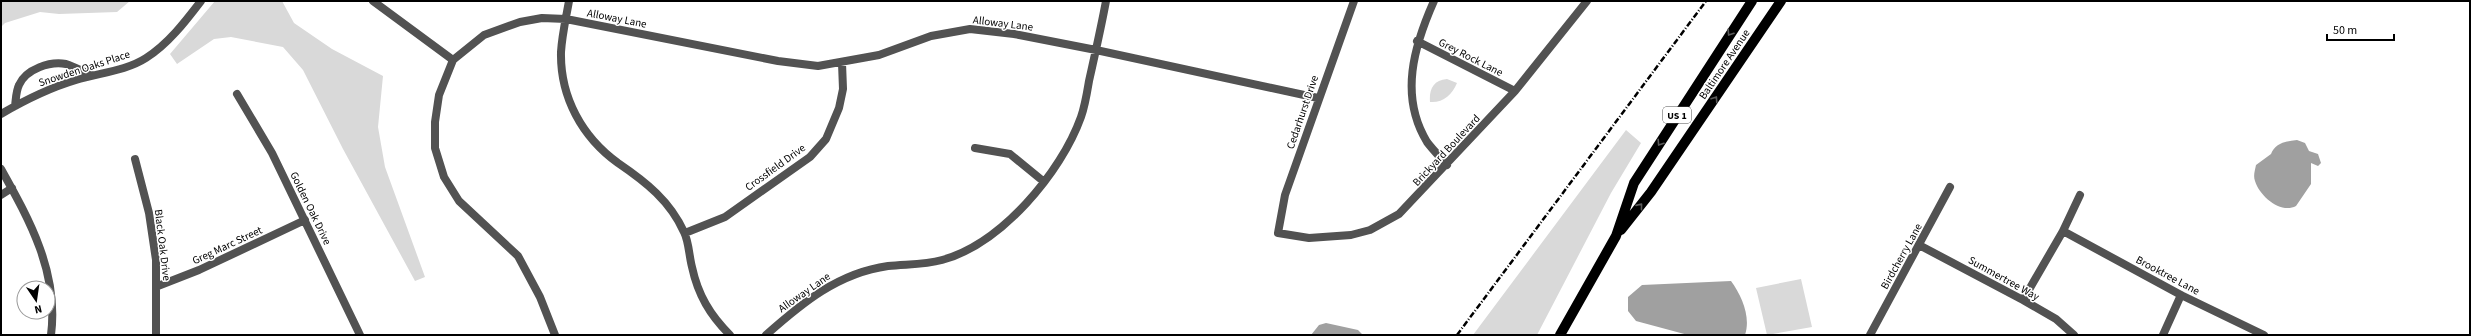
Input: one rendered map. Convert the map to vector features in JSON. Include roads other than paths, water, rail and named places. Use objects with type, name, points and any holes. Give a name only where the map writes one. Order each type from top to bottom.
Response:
[{"type":"main road","name":"Baltimore Avenue","points":[[1616,236],[1634,183],[1752,1]]},
{"type":"main road","name":"Baltimore Avenue","points":[[1560,335],[1616,236],[1651,192],[1781,1]]},
{"type":"street","name":"Snowden Oaks Place","points":[[1,114],[39,93],[146,58],[166,42],[201,1]]},
{"type":"street","points":[[373,1],[453,60]]},
{"type":"street","points":[[569,1],[561,51],[562,78],[570,108],[592,140],[617,162],[645,180],[666,202],[685,233],[699,293],[712,317],[730,335]]},
{"type":"street","points":[[1096,50],[1106,1]]},
{"type":"street","name":"Cedarhurst Drive","points":[[1278,233],[1285,195],[1318,98],[1354,1]]},
{"type":"street","points":[[1434,1],[1417,41],[1412,64],[1413,105],[1428,142],[1447,165]]},
{"type":"street","name":"Brickyard Boulevard","points":[[1278,233],[1309,238],[1335,237],[1370,230],[1399,214],[1447,165],[1515,91],[1587,1]]},
{"type":"street","name":"Alloway Lane","points":[[555,335],[540,297],[518,256],[460,202],[444,177],[435,148],[435,122],[439,95],[453,60],[484,35],[520,22],[542,18],[566,19],[778,61],[818,66],[842,63],[879,55],[930,36],[970,29],[1014,34],[1096,50],[1318,98]]},
{"type":"street","name":"Grey Rock Lane","points":[[1417,41],[1515,91]]},
{"type":"street","name":"Alloway Lane","points":[[766,335],[795,309],[833,283],[867,270],[943,260],[973,247],[1000,228],[1024,207],[1066,149],[1081,116],[1096,50]]},
{"type":"street","name":"Crossfield Drive","points":[[685,233],[725,217],[810,157],[826,139],[839,108],[842,89],[842,63]]},
{"type":"street","points":[[15,106],[20,84],[28,74],[37,68],[64,64],[92,75]]},
{"type":"street","name":"Golden Oak Drive","points":[[237,94],[258,125],[359,334]]},
{"type":"street","points":[[975,148],[1010,154],[1043,181]]},
{"type":"street","name":"Black Oak Drive","points":[[135,159],[149,213],[158,286],[156,335]]},
{"type":"street","points":[[1,169],[32,225],[43,256],[52,298],[51,335]]},
{"type":"street","name":"Birdcherry Lane","points":[[1870,335],[1950,187]]},
{"type":"street","points":[[1,195],[12,188]]},
{"type":"street","points":[[2023,300],[2063,231],[2080,194]]},
{"type":"street","name":"Greg Marc Street","points":[[158,286],[199,270],[305,220]]},
{"type":"street","name":"Brooktree Lane","points":[[2063,231],[2181,295],[2264,335]]},
{"type":"street","name":"Summertree Way","points":[[1919,245],[2056,319],[2074,335]]},
{"type":"street","points":[[2164,335],[2181,295]]},
{"type":"railway","points":[[1457,335],[1706,1]]}]
